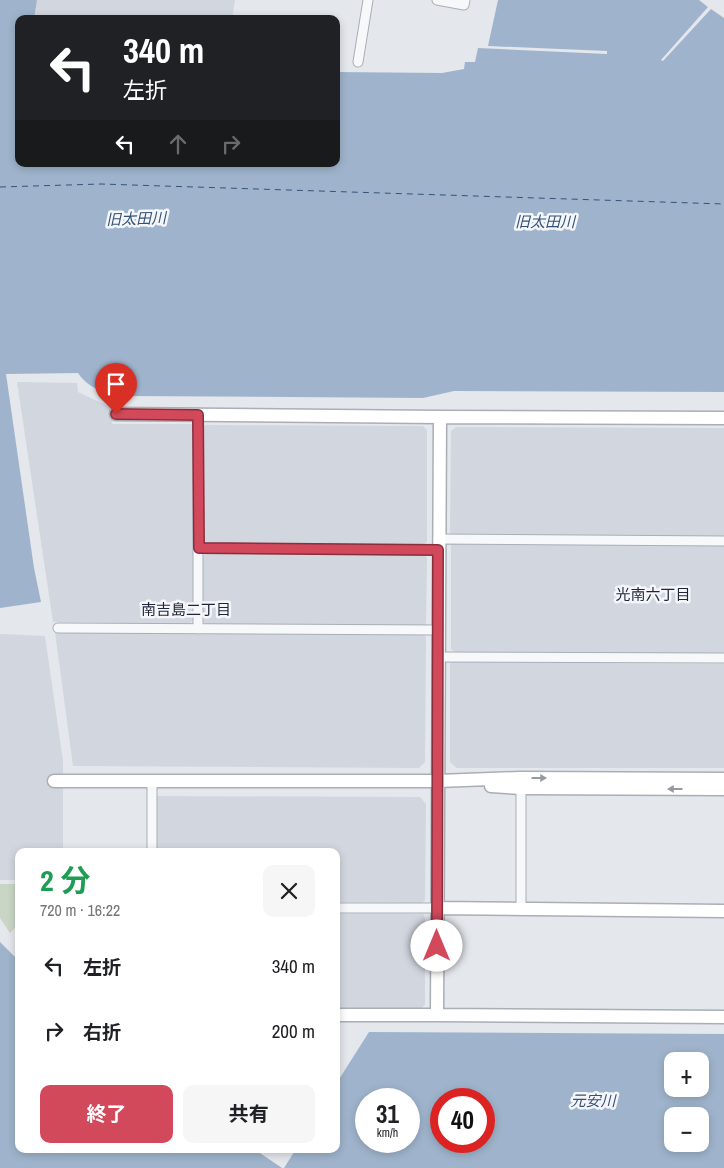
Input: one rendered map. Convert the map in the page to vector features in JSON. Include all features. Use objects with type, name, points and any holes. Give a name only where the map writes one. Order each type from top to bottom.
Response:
[{"type":"street","points":[[358,62],[368,0]]},
{"type":"street","points":[[437,0],[464,5],[465,0]]},
{"type":"street","points":[[116,414],[440,418],[724,418]]},
{"type":"street","points":[[198,415],[198,629]]},
{"type":"street","points":[[437,1015],[440,418]]},
{"type":"street","points":[[199,548],[724,541]]},
{"type":"street","points":[[58,628],[438,630]]},
{"type":"street","points":[[438,657],[724,658]]},
{"type":"street","points":[[54,781],[438,781],[520,778],[724,778]]},
{"type":"street","points":[[152,780],[152,848]]},
{"type":"street","points":[[438,781],[521,788],[724,789]]},
{"type":"street","points":[[521,788],[522,910]]},
{"type":"street","points":[[340,908],[724,912]]},
{"type":"street","points":[[340,1015],[724,1017]]},
{"type":"shaded area","points":[[37,0],[235,0],[233,15],[35,15]]},
{"type":"shaded area","points":[[17,382],[77,383],[78,392],[114,409],[112,424],[191,424],[194,427],[193,620],[189,624],[53,622]]},
{"type":"shaded area","points":[[206,425],[423,426],[427,430],[427,542],[423,545],[206,544],[203,541],[203,428]]},
{"type":"shaded area","points":[[456,427],[724,428],[724,537],[452,536],[450,534],[451,431]]},
{"type":"shaded area","points":[[453,542],[724,544],[724,654],[455,652],[451,649],[451,545]]},
{"type":"shaded area","points":[[207,553],[424,555],[427,558],[426,624],[424,626],[207,625],[203,621],[202,557]]},
{"type":"shaded area","points":[[55,632],[423,634],[426,637],[425,762],[419,768],[73,766]]},
{"type":"shaded area","points":[[0,634],[45,636],[63,761],[63,848],[15,848],[15,880],[0,880]]},
{"type":"shaded area","points":[[452,662],[724,664],[724,768],[457,768],[450,762],[450,664]]},
{"type":"shaded area","points":[[156,796],[420,797],[426,804],[425,900],[422,903],[340,902],[340,848],[157,848]]},
{"type":"shaded area","points":[[340,914],[423,914],[425,918],[425,1004],[422,1008],[340,1008]]},
{"type":"green space","points":[[0,884],[15,884],[15,927],[10,933],[0,918]]},
{"type":"water","name":"旧太田川","points":[[0,0],[37,0],[35,15],[15,15],[15,167],[340,167],[340,72],[442,73],[464,69],[465,62],[475,62],[478,48],[607,54],[607,51],[488,46],[498,0],[699,0],[708,7],[661,60],[663,61],[711,9],[724,18],[724,392],[454,391],[423,398],[130,396],[108,393],[94,388],[78,373],[6,374],[34,568],[41,602],[0,608]]},
{"type":"water","points":[[0,942],[15,957],[15,1153],[260,1153],[282,1168],[0,1168]]},
{"type":"water","name":"元安川","points":[[369,1032],[724,1034],[724,1168],[284,1168],[293,1153],[340,1153],[340,1078]]},
{"type":"ferry route","points":[[0,187],[101,184],[724,204]]},
{"type":"district","name":"光南六丁目","points":[[653,595]]},
{"type":"district","name":"南吉島二丁目","points":[[186,610]]},
{"type":"route","points":[[116,414],[198,415],[199,548],[438,550],[437,946]]}]
